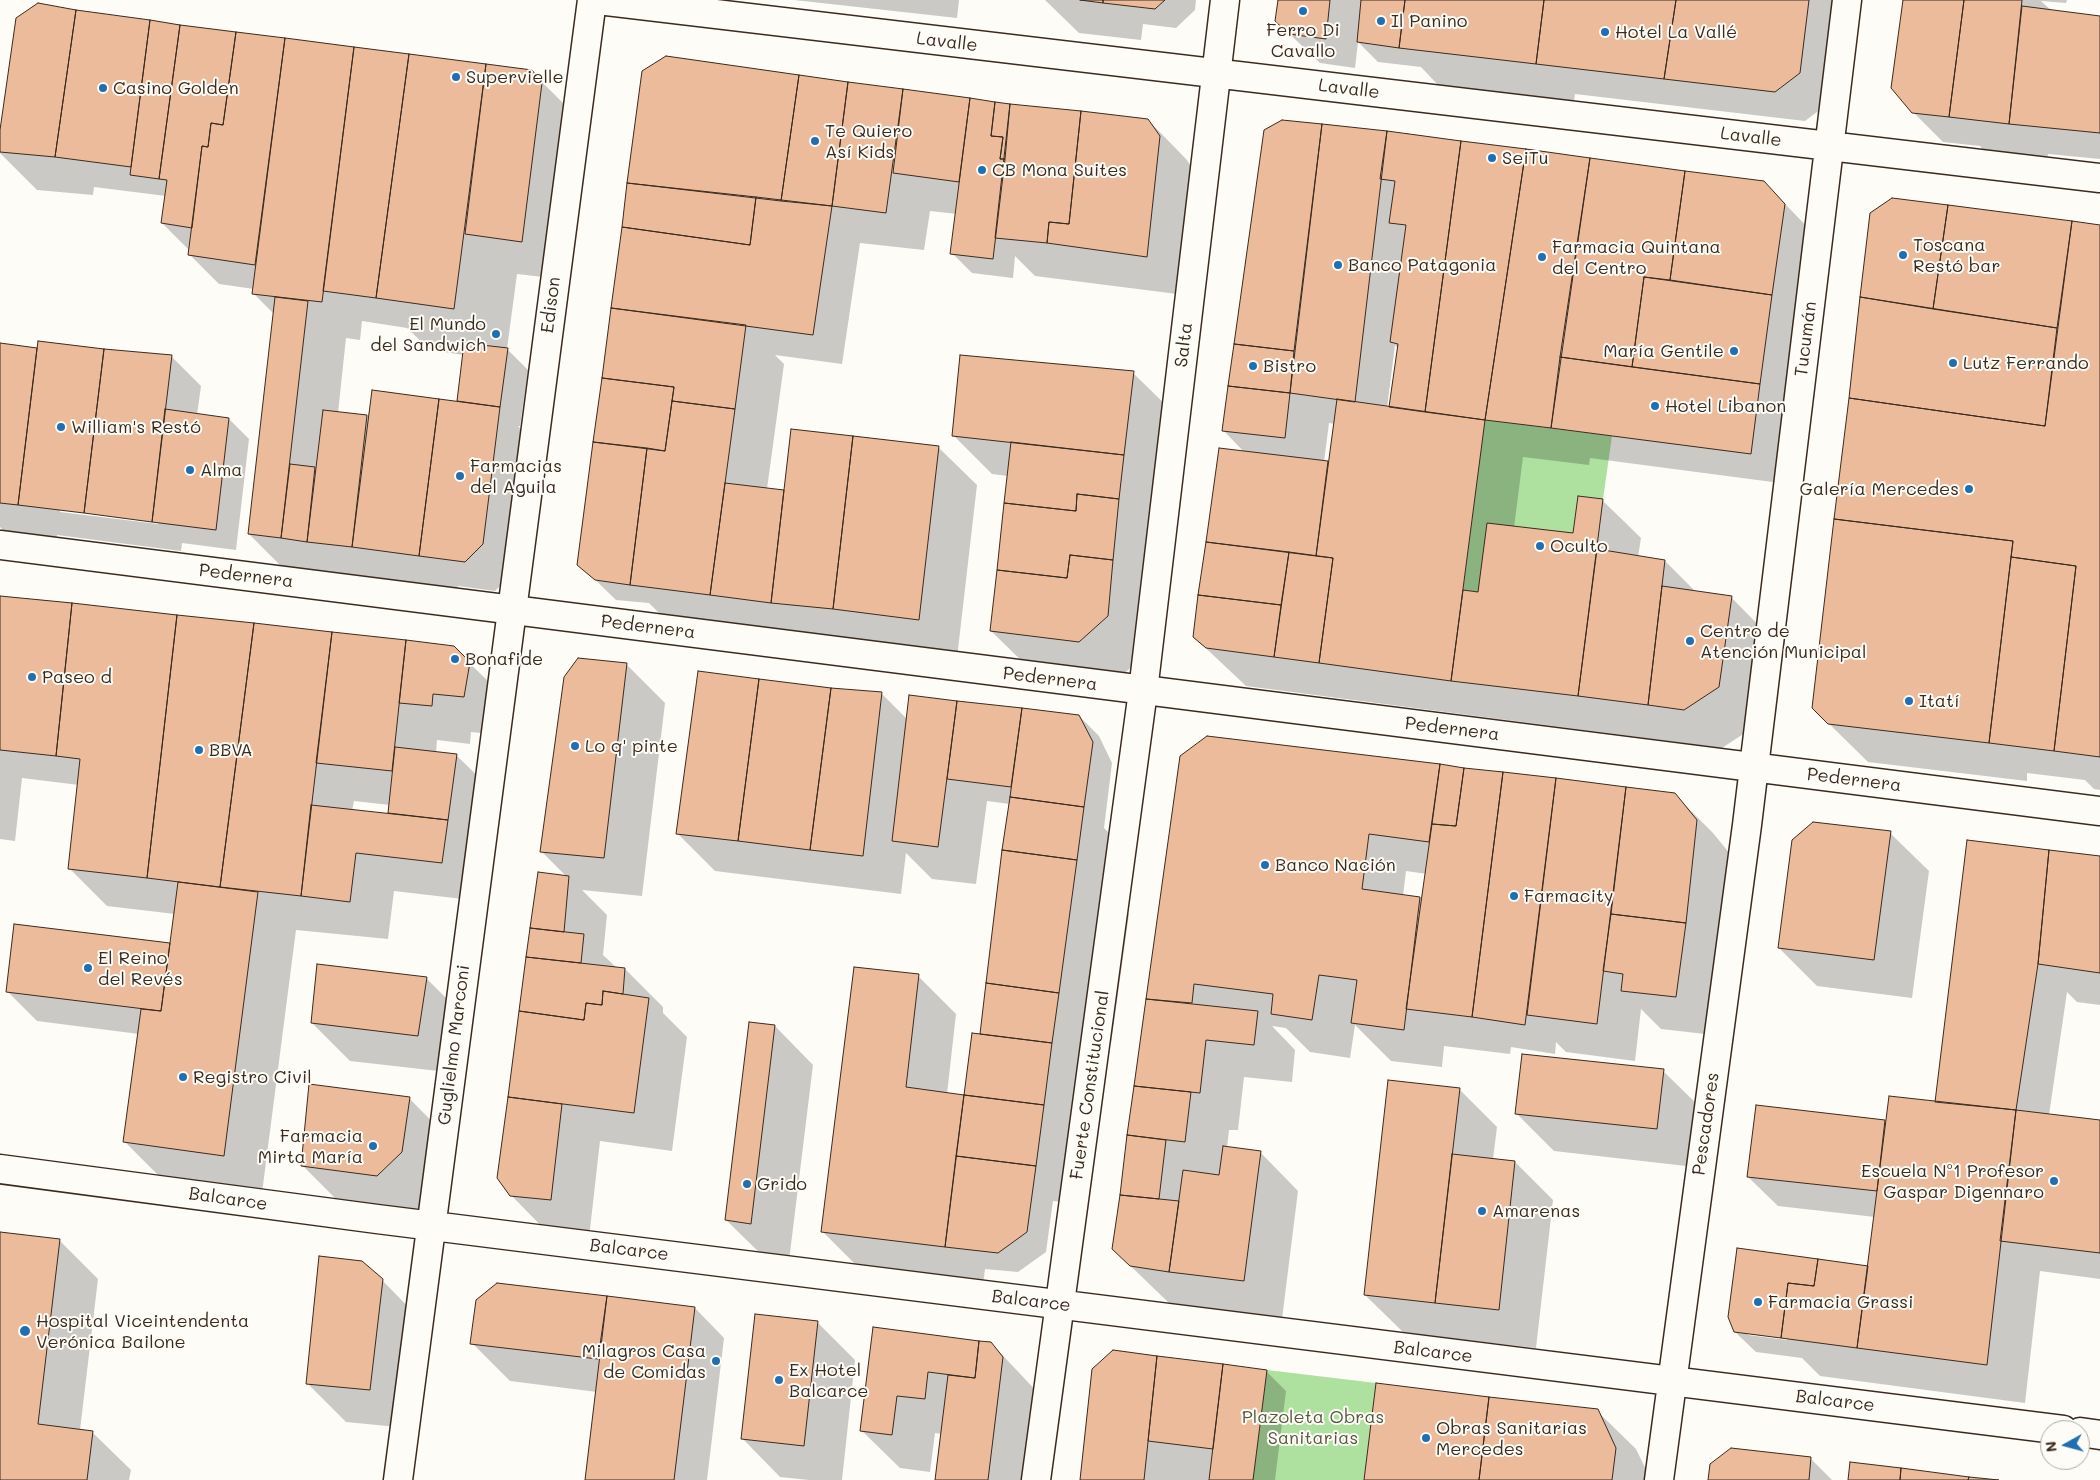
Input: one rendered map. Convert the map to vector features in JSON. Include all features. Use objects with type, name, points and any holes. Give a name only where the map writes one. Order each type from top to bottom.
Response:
[{"type":"street","name":"Edison","points":[[512,611],[592,0]]},
{"type":"street","name":"Lavalle","points":[[598,0],[2100,178]]},
{"type":"street","name":"Salta","points":[[1143,691],[1225,0]]},
{"type":"street","name":"Tucumán","points":[[1754,768],[1847,0]]},
{"type":"street","name":"Pedernera","points":[[0,544],[512,611],[586,618],[1143,691],[2100,811]]},
{"type":"street","name":"Guglielmo Marconi","points":[[398,1480],[512,611]]},
{"type":"street","name":"Fuerte Constitucional","points":[[1036,1480],[1143,691]]},
{"type":"street","name":"Pescadores","points":[[1659,1480],[1754,768]]},
{"type":"street","name":"Balcarce","points":[[0,1169],[1060,1305],[2040,1427]]},
{"type":"green space","points":[[1485,420],[1612,436],[1603,499],[1578,496],[1573,533],[1478,592],[1463,590]]},
{"type":"green space","name":"Plazoleta Obras Sanitarias","points":[[1267,1370],[1376,1383],[1364,1480],[1253,1480]]},
{"type":"building","points":[[1080,0],[1103,0],[1103,3]]},
{"type":"building","points":[[1103,0],[1165,0],[1155,9],[1103,3]]},
{"type":"building","name":"Ferro Di Cavallo","points":[[1278,0],[1330,0],[1326,39],[1289,34],[1275,21]]},
{"type":"building","name":"Il Panino","points":[[1361,0],[1405,0],[1399,48],[1357,42]]},
{"type":"building","points":[[1405,0],[1544,0],[1536,64],[1399,48]]},
{"type":"building","name":"Hotel La Vallé","points":[[1544,0],[1676,0],[1664,79],[1536,64]]},
{"type":"building","points":[[1676,0],[1809,0],[1800,73],[1775,92],[1664,79]]},
{"type":"building","points":[[1903,0],[1964,0],[1949,117],[1912,113],[1891,88]]},
{"type":"building","points":[[1964,0],[2022,0],[2009,124],[1949,117]]},
{"type":"building","points":[[38,3],[76,10],[55,157],[0,152],[0,130],[16,18]]},
{"type":"building","points":[[2022,6],[2100,16],[2100,133],[2009,124]]},
{"type":"building","name":"Casino Golden","points":[[76,10],[150,20],[131,167],[55,157]]},
{"type":"building","points":[[150,20],[180,25],[159,179],[130,175]]},
{"type":"building","points":[[180,25],[236,32],[223,125],[211,123],[208,147],[202,146],[192,228],[161,223],[167,180],[159,179]]},
{"type":"building","points":[[236,32],[285,38],[255,265],[188,255],[202,146],[208,147],[211,123],[223,125]]},
{"type":"building","points":[[285,38],[354,47],[322,302],[252,294]]},
{"type":"building","points":[[354,47],[409,54],[376,298],[323,291]]},
{"type":"building","points":[[409,54],[486,64],[454,309],[376,298]]},
{"type":"building","points":[[666,56],[799,75],[781,201],[627,183],[642,71]]},
{"type":"building","points":[[486,64],[532,70],[542,83],[522,242],[465,234]]},
{"type":"building","name":"Te Quiero Así Kids","points":[[799,75],[848,82],[832,206],[781,201]]},
{"type":"building","points":[[848,82],[903,89],[886,213],[832,206]]},
{"type":"building","points":[[903,89],[970,98],[959,182],[893,173]]},
{"type":"building","name":"CB Mona Suites","points":[[970,98],[995,102],[991,136],[1003,137],[1000,159],[1005,159],[993,259],[950,254]]},
{"type":"building","points":[[995,102],[1010,104],[1005,159],[1000,159],[1003,137],[991,136]]},
{"type":"building","points":[[1010,104],[1081,111],[1069,224],[1049,222],[1047,243],[995,238]]},
{"type":"building","points":[[1081,111],[1148,119],[1160,136],[1147,257],[1047,243],[1049,222],[1069,224]]},
{"type":"building","points":[[1282,120],[1322,124],[1294,351],[1234,344],[1264,130]]},
{"type":"building","name":"Banco Patagonia","points":[[1322,124],[1387,131],[1355,402],[1290,393]]},
{"type":"building","points":[[1387,131],[1461,141],[1425,412],[1389,407],[1398,344],[1390,342],[1406,225],[1389,223],[1395,181],[1380,179]]},
{"type":"building","points":[[1461,141],[1526,149],[1485,420],[1425,412]]},
{"type":"building","name":"Farmacia Quintana del Centro","points":[[1526,149],[1590,158],[1551,428],[1485,420]]},
{"type":"building","points":[[1590,158],[1685,171],[1670,280],[1644,277],[1632,367],[1560,357]]},
{"type":"building","points":[[1685,171],[1764,181],[1785,204],[1772,295],[1670,280]]},
{"type":"building","points":[[627,183],[756,197],[750,245],[622,227]]},
{"type":"building","points":[[756,197],[832,206],[813,335],[611,308],[622,227],[750,245]]},
{"type":"building","name":"Toscana Restó bar","points":[[1892,198],[1948,205],[1933,309],[1860,297],[1870,213]]},
{"type":"building","points":[[1948,205],[2072,221],[2057,328],[1933,309]]},
{"type":"building","name":"Galería Mercedes","points":[[2072,221],[2100,225],[2100,757],[2054,751],[2076,566],[2011,557],[2013,541],[1834,519],[1849,398],[2045,426]]},
{"type":"building","points":[[1644,277],[1772,295],[1760,384],[1632,367]]},
{"type":"building","points":[[275,297],[308,301],[281,538],[248,534]]},
{"type":"building","name":"Lutz Ferrando","points":[[1860,297],[2057,328],[2045,426],[1849,398]]},
{"type":"building","points":[[611,308],[746,325],[735,409],[672,401],[674,387],[602,378]]},
{"type":"building","name":"William's Restó","points":[[38,341],[104,349],[84,513],[18,505]]},
{"type":"building","points":[[0,343],[37,348],[18,505],[0,503]]},
{"type":"building","points":[[464,343],[508,348],[500,407],[457,401]]},
{"type":"building","points":[[1234,344],[1294,351],[1290,393],[1228,386]]},
{"type":"building","points":[[104,349],[172,355],[152,522],[84,513]]},
{"type":"building","points":[[960,355],[1134,371],[1124,455],[952,436]]},
{"type":"building","name":"Hotel Libanon","points":[[1560,357],[1760,384],[1751,454],[1551,428]]},
{"type":"building","points":[[602,378],[674,387],[665,451],[593,442]]},
{"type":"building","points":[[1228,386],[1290,393],[1285,438],[1222,431]]},
{"type":"building","points":[[372,390],[439,399],[419,556],[352,547]]},
{"type":"building","name":"Farmacias del Aguila","points":[[439,399],[500,407],[483,544],[465,562],[419,556]]},
{"type":"building","points":[[1337,399],[1485,420],[1451,681],[1319,663],[1333,558],[1316,556]]},
{"type":"building","points":[[672,401],[735,409],[710,595],[630,585],[647,448],[665,451]]},
{"type":"building","name":"Alma","points":[[165,409],[229,418],[216,530],[152,522]]},
{"type":"building","points":[[323,410],[367,415],[352,547],[307,542]]},
{"type":"building","points":[[791,429],[853,436],[833,609],[771,603]]},
{"type":"building","points":[[853,436],[939,446],[919,620],[833,609]]},
{"type":"building","points":[[593,442],[647,448],[630,585],[595,580],[577,565]]},
{"type":"building","points":[[1011,442],[1124,455],[1119,499],[1077,494],[1076,511],[1004,503]]},
{"type":"building","points":[[1219,448],[1328,461],[1316,556],[1206,542]]},
{"type":"building","points":[[290,464],[315,467],[307,542],[281,538]]},
{"type":"building","points":[[725,483],[784,490],[771,603],[710,595]]},
{"type":"building","points":[[1077,494],[1119,499],[1113,560],[1070,555],[1067,578],[997,570],[1004,503],[1076,511]]},
{"type":"building","points":[[1578,496],[1603,499],[1578,696],[1451,681],[1463,590],[1478,592],[1487,523],[1573,533]]},
{"type":"building","points":[[1834,519],[2013,541],[1989,743],[1828,724],[1812,708]]},
{"type":"building","points":[[1206,542],[1289,552],[1281,605],[1198,595]]},
{"type":"building","points":[[1597,549],[1665,560],[1648,705],[1578,696]]},
{"type":"building","points":[[1289,552],[1333,558],[1319,663],[1274,657]]},
{"type":"building","points":[[1070,555],[1113,560],[1108,616],[1079,642],[990,631],[997,570],[1067,578]]},
{"type":"building","points":[[2011,557],[2076,566],[2054,751],[1989,743]]},
{"type":"building","name":"Centro de Atención Municipal","points":[[1662,586],[1732,596],[1719,687],[1684,710],[1648,705]]},
{"type":"building","points":[[1198,595],[1281,605],[1274,657],[1206,648],[1193,637]]},
{"type":"building","name":"Paseo d","points":[[0,596],[72,603],[56,756],[0,750]]},
{"type":"building","points":[[72,603],[177,615],[147,878],[68,869],[80,759],[56,756]]},
{"type":"building","name":"BBVA","points":[[177,615],[254,623],[220,887],[147,878]]},
{"type":"building","points":[[254,623],[332,632],[301,896],[220,887]]},
{"type":"building","points":[[332,632],[406,640],[392,771],[316,763]]},
{"type":"building","points":[[406,640],[454,646],[470,662],[464,697],[433,694],[432,706],[399,703]]},
{"type":"building","points":[[578,658],[627,663],[604,858],[540,852],[564,677]]},
{"type":"building","points":[[698,671],[759,679],[738,841],[676,834]]},
{"type":"building","points":[[759,679],[831,688],[810,850],[738,841]]},
{"type":"building","points":[[831,688],[882,692],[863,856],[810,850]]},
{"type":"building","points":[[909,695],[957,701],[938,847],[892,841]]},
{"type":"building","points":[[957,701],[1022,708],[1011,787],[947,779]]},
{"type":"building","points":[[1022,708],[1079,715],[1093,742],[1084,807],[1010,797]]},
{"type":"building","name":"Banco Nación","points":[[1207,736],[1440,764],[1429,842],[1369,834],[1362,889],[1420,897],[1404,1030],[1351,1023],[1357,980],[1319,975],[1312,1020],[1271,1014],[1273,994],[1194,984],[1192,1003],[1146,999],[1180,756]]},
{"type":"building","points":[[395,747],[457,754],[448,820],[388,813]]},
{"type":"building","points":[[1440,764],[1464,768],[1456,826],[1432,824]]},
{"type":"building","points":[[1464,768],[1503,772],[1472,1017],[1406,1009],[1432,824],[1456,826]]},
{"type":"building","name":"Farmacity","points":[[1503,772],[1556,778],[1525,1025],[1472,1017]]},
{"type":"building","points":[[1556,778],[1626,787],[1597,1024],[1527,1015]]},
{"type":"building","points":[[1626,787],[1675,793],[1697,820],[1686,923],[1611,914]]},
{"type":"building","points":[[1010,797],[1084,807],[1077,860],[1002,850]]},
{"type":"building","points":[[311,805],[448,820],[442,863],[356,853],[350,902],[301,896]]},
{"type":"building","points":[[1813,822],[1891,831],[1874,960],[1778,948],[1792,840]]},
{"type":"building","points":[[1967,840],[2049,850],[2038,964],[2016,1110],[1935,1102]]},
{"type":"building","points":[[1002,850],[1077,860],[1059,993],[986,983]]},
{"type":"building","points":[[2049,850],[2100,856],[2100,973],[2038,964]]},
{"type":"building","points":[[538,872],[569,876],[564,932],[530,928]]},
{"type":"building","name":"Registro Civil","points":[[178,882],[258,892],[224,1156],[123,1142],[141,1009],[161,1011]]},
{"type":"building","points":[[1611,914],[1686,923],[1676,997],[1621,991],[1623,974],[1603,971]]},
{"type":"building","name":"El Reino del Revés","points":[[14,924],[170,943],[161,1011],[6,992]]},
{"type":"building","points":[[530,928],[584,934],[581,963],[526,957]]},
{"type":"building","points":[[526,957],[625,968],[623,994],[603,991],[602,1005],[586,1003],[584,1020],[519,1011]]},
{"type":"building","points":[[317,964],[427,977],[418,1036],[311,1023]]},
{"type":"building","points":[[854,967],[919,974],[906,1087],[964,1095],[945,1247],[821,1232]]},
{"type":"building","points":[[986,983],[1059,993],[1052,1043],[980,1034]]},
{"type":"building","points":[[603,991],[649,998],[634,1113],[508,1097],[519,1011],[584,1020],[586,1003],[602,1005]]},
{"type":"building","points":[[1146,999],[1258,1011],[1254,1045],[1206,1040],[1200,1093],[1134,1086]]},
{"type":"building","points":[[749,1022],[775,1025],[751,1224],[725,1220]]},
{"type":"building","points":[[972,1033],[1052,1043],[1044,1105],[964,1095]]},
{"type":"building","points":[[1522,1054],[1664,1069],[1657,1129],[1515,1114]]},
{"type":"building","points":[[1388,1080],[1460,1088],[1435,1303],[1364,1295]]},
{"type":"building","points":[[309,1084],[410,1097],[402,1152],[377,1176],[301,1166]]},
{"type":"building","points":[[1134,1086],[1191,1092],[1185,1142],[1127,1135]]},
{"type":"building","points":[[964,1095],[1044,1105],[1036,1166],[956,1156]]},
{"type":"building","points":[[1889,1096],[2016,1110],[1987,1365],[1857,1348]]},
{"type":"building","points":[[508,1097],[562,1104],[551,1200],[510,1196],[497,1178]]},
{"type":"building","points":[[1756,1105],[1885,1120],[1877,1191],[1747,1177]]},
{"type":"building","name":"Escuela Nº1 Profesor Gaspar Digennaro","points":[[2016,1110],[2100,1120],[2100,1253],[2000,1241]]},
{"type":"building","points":[[1127,1135],[1166,1140],[1159,1199],[1120,1195]]},
{"type":"building","points":[[1223,1146],[1261,1151],[1244,1281],[1169,1272],[1183,1170],[1219,1175]]},
{"type":"building","points":[[1452,1154],[1515,1161],[1499,1310],[1435,1303]]},
{"type":"building","points":[[956,1156],[1036,1166],[1027,1232],[998,1253],[945,1247]]},
{"type":"building","points":[[1120,1195],[1179,1201],[1169,1272],[1130,1266],[1112,1249]]},
{"type":"building","name":"Hospital Viceintendenta Verónica Bailone","points":[[0,1232],[60,1239],[38,1424],[93,1431],[87,1480],[0,1480]]},
{"type":"building","name":"Farmacia Grassi","points":[[1737,1248],[1818,1259],[1814,1286],[1788,1283],[1781,1338],[1734,1332],[1728,1317]]},
{"type":"building","points":[[319,1256],[362,1261],[383,1279],[370,1390],[306,1384]]},
{"type":"building","points":[[1818,1259],[1868,1266],[1857,1348],[1781,1338],[1788,1283],[1814,1286]]},
{"type":"building","points":[[497,1283],[607,1296],[598,1359],[470,1344],[476,1300]]},
{"type":"building","points":[[607,1296],[695,1307],[674,1480],[585,1480]]},
{"type":"building","name":"Ex Hotel Balcarce","points":[[755,1314],[818,1321],[804,1446],[741,1439]]},
{"type":"building","points":[[873,1327],[979,1341],[975,1378],[928,1372],[925,1399],[897,1396],[892,1435],[860,1431]]},
{"type":"building","points":[[979,1341],[991,1342],[1003,1357],[988,1480],[935,1480],[948,1375],[975,1378]]},
{"type":"building","points":[[1113,1350],[1157,1356],[1144,1480],[1080,1480],[1092,1369]]},
{"type":"building","points":[[1157,1356],[1223,1364],[1213,1449],[1148,1441]]},
{"type":"building","points":[[1223,1364],[1267,1370],[1253,1480],[1209,1480]]},
{"type":"building","name":"Obras Sanitarias Mercedes","points":[[1376,1383],[1489,1397],[1479,1480],[1364,1480]]},
{"type":"building","points":[[1489,1397],[1598,1409],[1616,1448],[1612,1480],[1479,1480]]},
{"type":"building","points":[[1731,1448],[1811,1457],[1809,1480],[1708,1480],[1710,1464]]},
{"type":"building","points":[[1850,1462],[1901,1468],[1900,1480],[1848,1480]]},
{"type":"building","points":[[1901,1468],[1969,1477],[1968,1480],[1900,1480]]},
{"type":"building","points":[[1969,1477],[1999,1480],[1968,1480]]},
{"type":"place","name":"Ferro Di Cavallo","points":[[1303,11]]},
{"type":"place","name":"Il Panino","points":[[1381,21]]},
{"type":"place","name":"Hotel La Vallé","points":[[1605,32]]},
{"type":"place","name":"Supervielle","points":[[456,77]]},
{"type":"place","name":"Casino Golden","points":[[103,88]]},
{"type":"place","name":"Te Quiero Así Kids","points":[[815,141]]},
{"type":"place","name":"SeiTu","points":[[1492,158]]},
{"type":"place","name":"CB Mona Suites","points":[[982,170]]},
{"type":"place","name":"Toscana Restó bar","points":[[1903,255]]},
{"type":"place","name":"Farmacia Quintana del Centro","points":[[1542,257]]},
{"type":"place","name":"Banco Patagonia","points":[[1338,265]]},
{"type":"place","name":"El Mundo del Sandwich","points":[[496,334]]},
{"type":"place","name":"María Gentile","points":[[1734,351]]},
{"type":"place","name":"Lutz Ferrando","points":[[1953,363]]},
{"type":"place","name":"Bistro","points":[[1253,366]]},
{"type":"place","name":"Hotel Libanon","points":[[1655,406]]},
{"type":"place","name":"William's Restó","points":[[61,427]]},
{"type":"place","name":"Alma","points":[[190,470]]},
{"type":"place","name":"Farmacias del Aguila","points":[[460,476]]},
{"type":"place","name":"Galería Mercedes","points":[[1969,489]]},
{"type":"place","name":"Oculto","points":[[1540,546]]},
{"type":"place","name":"Centro de Atención Municipal","points":[[1690,641]]},
{"type":"place","name":"Bonafide","points":[[455,659]]},
{"type":"place","name":"Paseo d","points":[[32,677]]},
{"type":"place","name":"Itatí","points":[[1909,701]]},
{"type":"place","name":"Lo q' pinte","points":[[575,746]]},
{"type":"place","name":"BBVA","points":[[199,750]]},
{"type":"place","name":"Banco Nación","points":[[1265,865]]},
{"type":"place","name":"Farmacity","points":[[1514,896]]},
{"type":"place","name":"El Reino del Revés","points":[[88,968]]},
{"type":"place","name":"Registro Civil","points":[[183,1077]]},
{"type":"place","name":"Farmacia Mirta María","points":[[373,1146]]},
{"type":"place","name":"Escuela Nº1 Profesor Gaspar Digennaro","points":[[2054,1181]]},
{"type":"place","name":"Grido","points":[[747,1184]]},
{"type":"place","name":"Amarenas","points":[[1482,1211]]},
{"type":"place","name":"Farmacia Grassi","points":[[1758,1302]]},
{"type":"place","name":"Hospital Viceintendenta Verónica Bailone","points":[[25,1331]]},
{"type":"place","name":"Milagros Casa de Comidas","points":[[716,1361]]},
{"type":"place","name":"Ex Hotel Balcarce","points":[[779,1380]]},
{"type":"place","name":"Obras Sanitarias Mercedes","points":[[1426,1438]]}]
